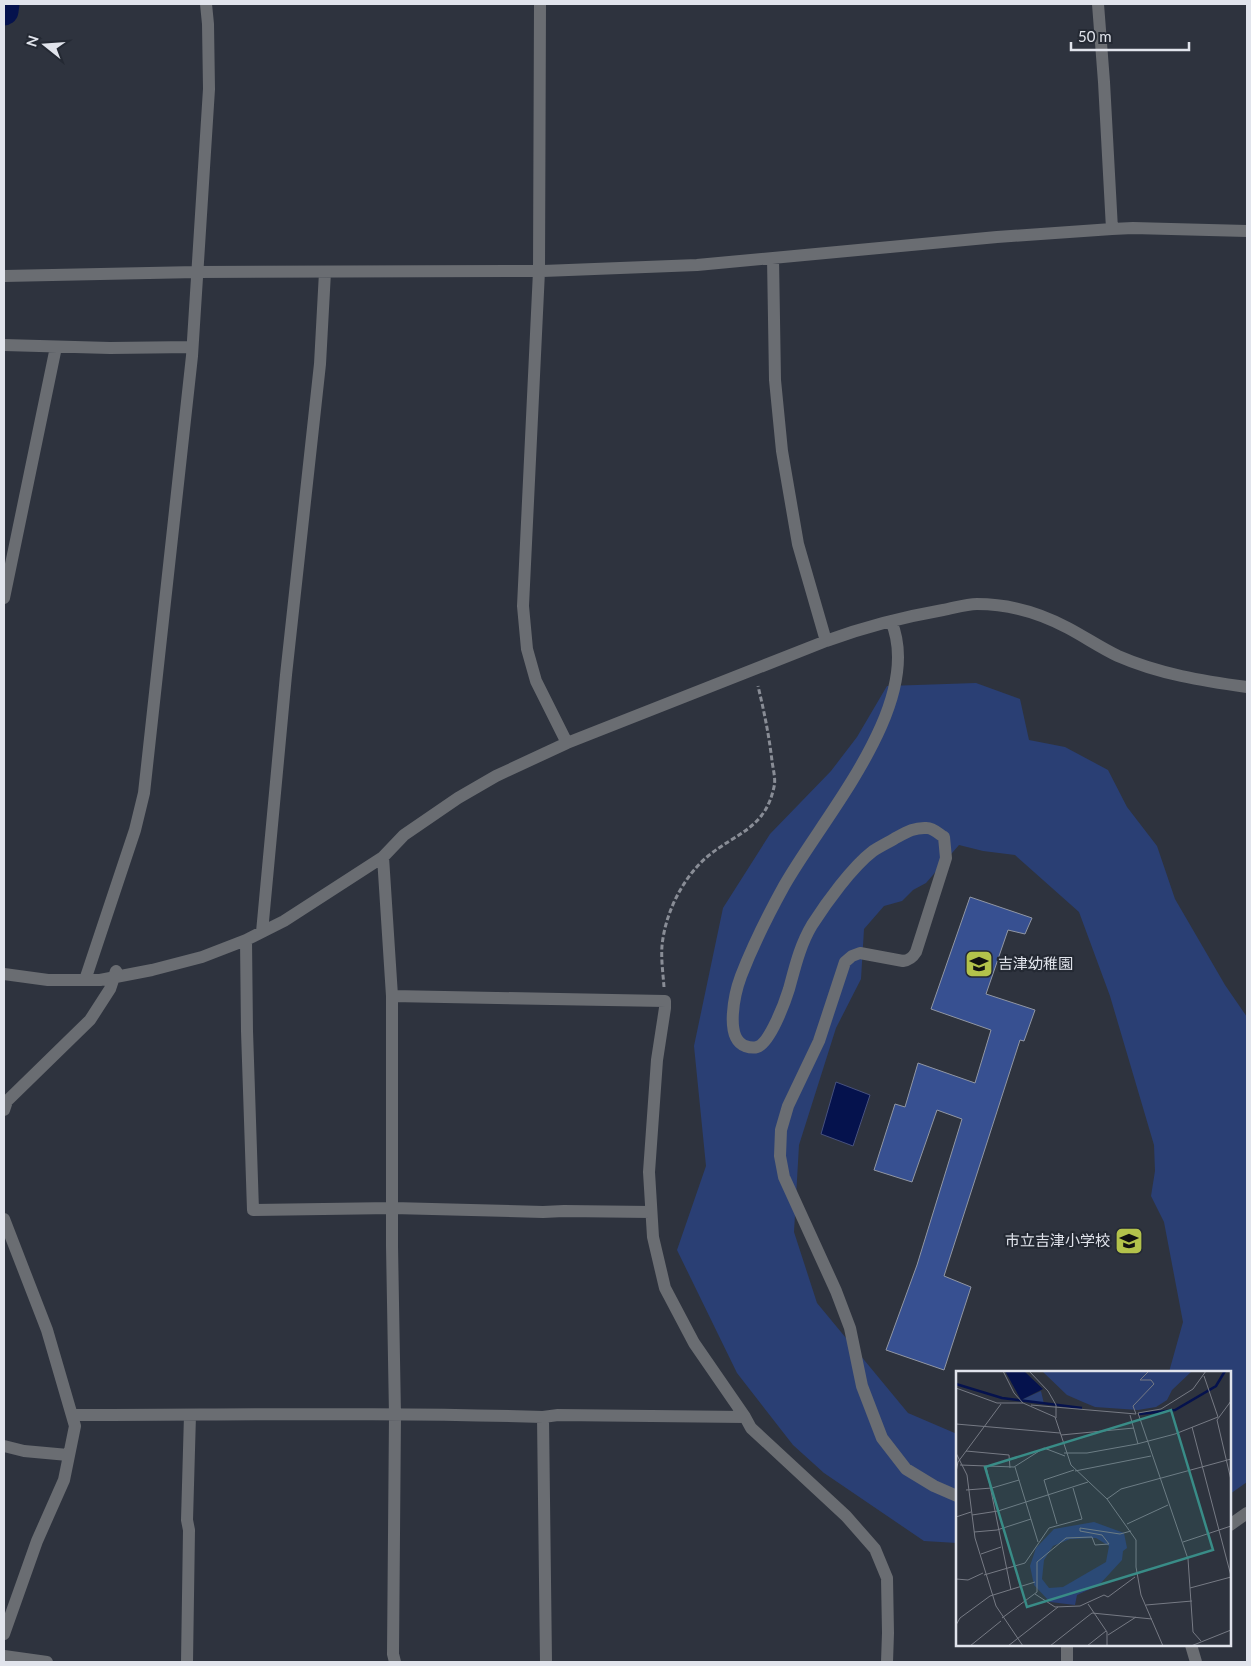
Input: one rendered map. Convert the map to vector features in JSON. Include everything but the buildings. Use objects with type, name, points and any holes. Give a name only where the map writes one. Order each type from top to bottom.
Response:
[{"type":"street","points":[[86,980],[135,830],[144,793],[192,356],[209,89],[206,4]]},
{"type":"street","points":[[540,4],[539,271],[523,606],[527,649],[536,681],[567,742]]},
{"type":"street","points":[[1098,4],[1112,229]]},
{"type":"street","points":[[4,276],[197,272],[539,271],[697,265],[997,237],[1112,229],[1247,231]]},
{"type":"street","points":[[773,258],[776,380],[782,451],[798,544],[826,641]]},
{"type":"street","points":[[262,932],[286,675],[320,364],[325,272]]},
{"type":"street","points":[[4,345],[192,348]]},
{"type":"street","points":[[4,598],[56,347]]},
{"type":"street","points":[[4,974],[48,980],[100,980],[115,973],[202,957],[246,940],[284,921],[383,857],[404,835],[458,798],[496,776],[567,742],[826,641],[863,628],[891,621],[975,604],[1002,606],[1034,613],[1067,627],[1118,656],[1160,671],[1200,680],[1247,687]]},
{"type":"street","points":[[891,621],[896,632],[898,646],[897,665],[893,690],[884,720],[856,775],[784,885],[748,958],[738,984],[732,1019],[735,1034],[741,1044],[748,1047],[757,1047],[764,1042],[780,1015],[799,954],[812,926],[851,871],[873,851],[911,829],[929,828],[944,837],[946,858],[913,957],[904,961],[860,953],[852,956],[845,962],[818,1041],[788,1106],[781,1130],[780,1156],[784,1177],[839,1298],[850,1328],[862,1386],[882,1438],[906,1469],[934,1486],[956,1496]]},
{"type":"street","points":[[383,857],[392,996],[392,1256],[395,1415],[393,1644],[395,1662]]},
{"type":"street","points":[[246,940],[253,1210],[393,1208],[543,1212],[651,1212]]},
{"type":"street","points":[[4,1110],[7,1101],[90,1020],[110,989],[115,973]]},
{"type":"street","points":[[392,996],[665,1001],[657,1060],[649,1172],[653,1237],[665,1288],[694,1343],[751,1428],[846,1516],[875,1549],[887,1578],[887,1662]]},
{"type":"street","points":[[4,1219],[46,1330],[75,1426],[64,1480],[37,1541],[4,1634]]},
{"type":"street","points":[[73,1415],[260,1413],[443,1414],[543,1417],[558,1415],[745,1417]]},
{"type":"street","points":[[188,1662],[189,1530],[187,1520],[190,1415]]},
{"type":"street","points":[[543,1417],[546,1662]]},
{"type":"street","points":[[4,1446],[68,1455]]},
{"type":"street","points":[[1231,1524],[1247,1513]]},
{"type":"street","points":[[1067,1662],[1068,1646]]},
{"type":"street","points":[[1190,1646],[1196,1662]]},
{"type":"street","points":[[4,1656],[47,1662]]},
{"type":"path","points":[[665,1001],[662,945],[676,896],[688,878],[708,856],[757,822],[770,800],[775,785],[768,728],[758,686]]},
{"type":"shaded area","points":[[976,683],[1020,699],[1029,740],[1065,747],[1108,770],[1127,807],[1157,846],[1175,899],[1225,985],[1247,1017],[1247,1482],[1231,1493],[1231,1371],[1169,1371],[1183,1322],[1164,1222],[1151,1196],[1155,1171],[1154,1145],[1110,996],[1079,912],[1015,855],[983,851],[959,845],[926,883],[913,890],[902,901],[884,906],[864,929],[861,979],[836,1028],[799,1145],[794,1232],[817,1303],[908,1413],[956,1434],[956,1543],[924,1541],[824,1473],[793,1445],[737,1373],[677,1250],[706,1166],[694,1046],[723,908],[770,834],[831,771],[857,737],[887,686]]},
{"type":"shaded area","points":[[836,1082],[870,1095],[853,1146],[821,1134]]},
{"type":"waterway","points":[[4,11],[5,4]]},
{"type":"place","name":"吉津幼稚園","points":[[979,964]]},
{"type":"place","name":"市立吉津小学校","points":[[1129,1241]]}]
